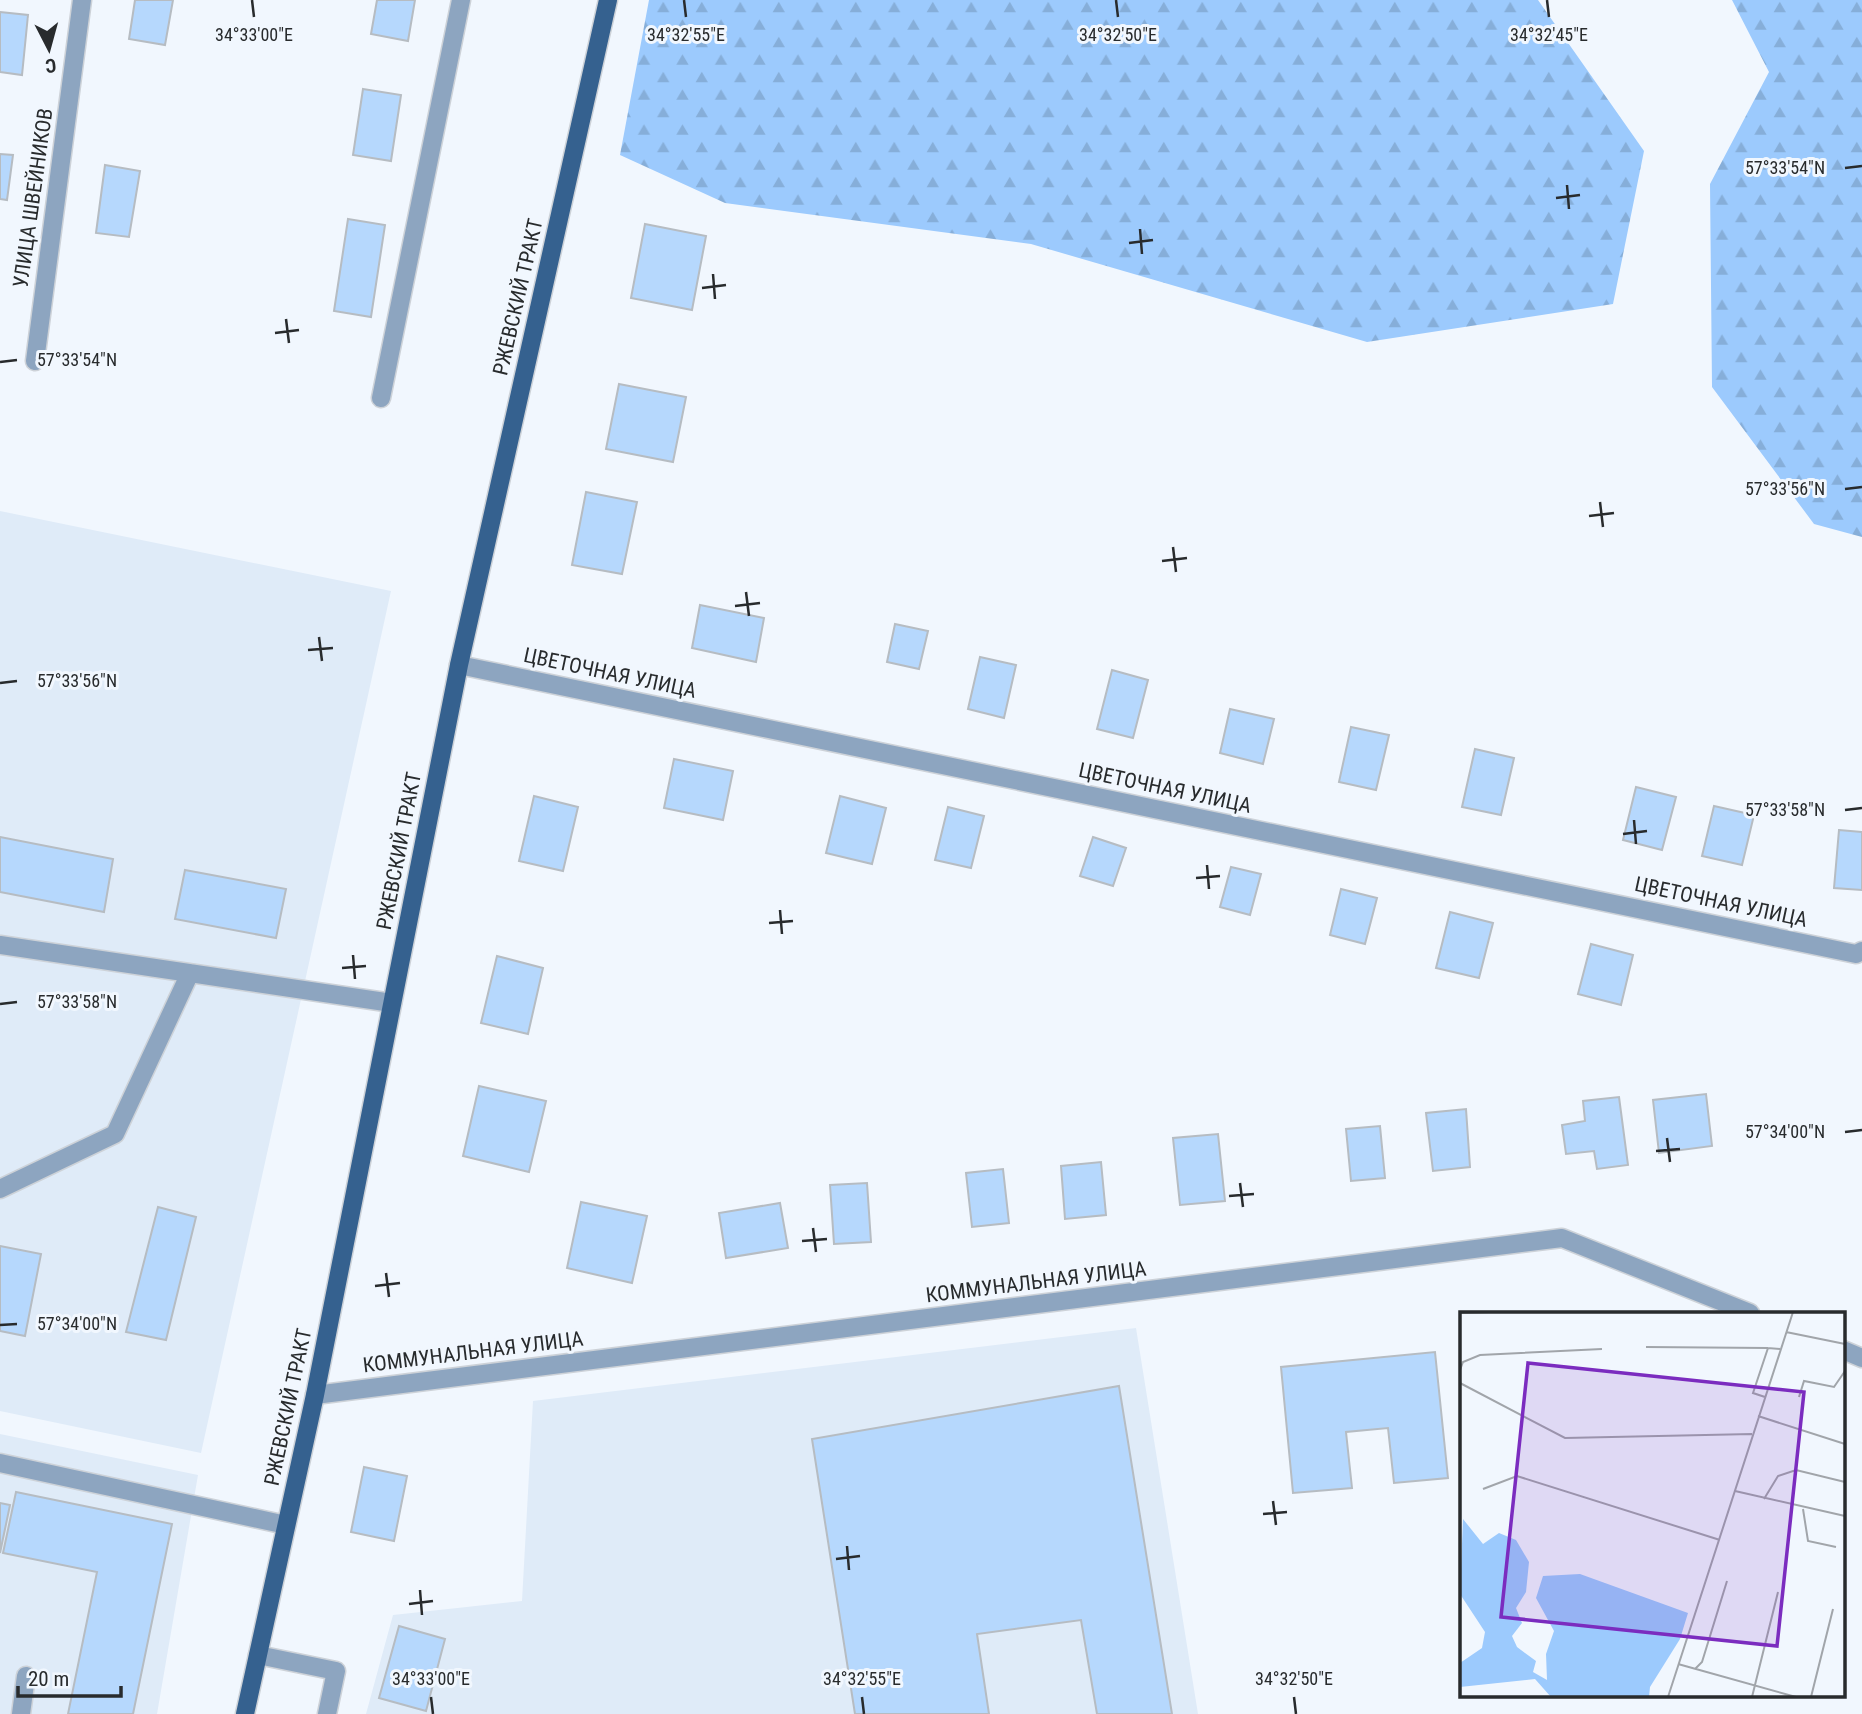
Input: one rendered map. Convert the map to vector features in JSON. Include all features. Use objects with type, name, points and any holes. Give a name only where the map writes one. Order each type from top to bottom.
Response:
[{"type":"main road","name":"РЖЕВСКИЙ ТРАКТ","points":[[245,1714],[315,1395],[459,665],[608,0]]},
{"type":"street","name":"УЛИЦА ШВЕЙНИКОВ","points":[[34,361],[82,0]]},
{"type":"street","points":[[381,398],[461,0]]},
{"type":"street","name":"ЦВЕТОЧНАЯ УЛИЦА","points":[[459,665],[1856,954],[1862,951]]},
{"type":"street","points":[[0,945],[392,1003]]},
{"type":"street","points":[[0,1189],[115,1134],[190,973]]},
{"type":"street","name":"КОММУНАЛЬНАЯ УЛИЦА","points":[[315,1395],[1562,1238],[1747,1312]]},
{"type":"street","points":[[1844,1350],[1862,1358]]},
{"type":"street","points":[[0,1463],[286,1525]]},
{"type":"street","points":[[258,1656],[336,1671],[327,1714]]},
{"type":"street","points":[[21,1714],[26,1676]]},
{"type":"shaded area","points":[[0,511],[391,591],[201,1453],[0,1411]]},
{"type":"shaded area","points":[[1136,1328],[1198,1714],[366,1714],[393,1615],[522,1601],[533,1401]]},
{"type":"shaded area","points":[[0,1434],[198,1475],[157,1714],[0,1714]]},
{"type":"green space","points":[[649,0],[1538,0],[1644,151],[1613,304],[1367,342],[1031,244],[725,203],[620,155]]},
{"type":"green space","points":[[1732,0],[1862,0],[1862,537],[1814,524],[1712,387],[1710,184],[1769,72]]},
{"type":"building","points":[[135,0],[173,0],[165,45],[129,39]]},
{"type":"building","points":[[377,0],[415,0],[408,41],[371,34]]},
{"type":"building","points":[[0,12],[28,15],[22,75],[0,72]]},
{"type":"building","points":[[363,89],[401,95],[391,161],[353,155]]},
{"type":"building","points":[[0,154],[13,155],[7,200],[0,199]]},
{"type":"building","points":[[105,165],[140,171],[129,237],[96,233]]},
{"type":"building","points":[[348,219],[385,225],[371,317],[334,311]]},
{"type":"building","points":[[645,224],[706,236],[692,310],[631,298]]},
{"type":"building","points":[[619,384],[686,397],[673,462],[606,449]]},
{"type":"building","points":[[586,492],[637,502],[622,574],[572,565]]},
{"type":"building","points":[[700,605],[764,618],[756,662],[692,648]]},
{"type":"building","points":[[895,624],[928,631],[919,669],[887,662]]},
{"type":"building","points":[[980,657],[1016,665],[1004,718],[968,709]]},
{"type":"building","points":[[1112,670],[1148,680],[1133,738],[1097,729]]},
{"type":"building","points":[[1230,709],[1274,719],[1263,764],[1220,753]]},
{"type":"building","points":[[1351,727],[1389,735],[1376,790],[1339,782]]},
{"type":"building","points":[[1475,749],[1514,758],[1501,815],[1462,807]]},
{"type":"building","points":[[674,759],[733,771],[723,820],[664,808]]},
{"type":"building","points":[[1636,787],[1676,797],[1662,850],[1623,840]]},
{"type":"building","points":[[534,796],[578,807],[563,871],[519,861]]},
{"type":"building","points":[[840,796],[886,808],[872,864],[826,853]]},
{"type":"building","points":[[1714,806],[1754,815],[1742,865],[1702,856]]},
{"type":"building","points":[[948,807],[984,816],[971,868],[935,860]]},
{"type":"building","points":[[1839,830],[1862,832],[1862,890],[1834,888]]},
{"type":"building","points":[[0,837],[113,859],[104,912],[0,892]]},
{"type":"building","points":[[1093,837],[1126,848],[1113,886],[1080,876]]},
{"type":"building","points":[[1231,867],[1261,874],[1250,915],[1220,907]]},
{"type":"building","points":[[185,870],[286,889],[276,938],[175,919]]},
{"type":"building","points":[[1341,889],[1377,898],[1365,944],[1330,935]]},
{"type":"building","points":[[1450,912],[1493,923],[1479,978],[1436,968]]},
{"type":"building","points":[[1591,944],[1633,955],[1621,1005],[1578,994]]},
{"type":"building","points":[[497,956],[543,968],[528,1034],[481,1023]]},
{"type":"building","points":[[479,1086],[546,1101],[529,1172],[463,1156]]},
{"type":"building","points":[[1706,1094],[1712,1146],[1659,1153],[1653,1100]]},
{"type":"building","points":[[1619,1097],[1628,1165],[1597,1169],[1594,1151],[1566,1154],[1562,1125],[1585,1121],[1583,1101]]},
{"type":"building","points":[[1466,1109],[1470,1167],[1433,1171],[1426,1113]]},
{"type":"building","points":[[1380,1126],[1385,1178],[1351,1181],[1346,1129]]},
{"type":"building","points":[[1218,1134],[1225,1201],[1180,1205],[1173,1138]]},
{"type":"building","points":[[1101,1162],[1106,1215],[1065,1219],[1061,1166]]},
{"type":"building","points":[[1003,1169],[1009,1223],[972,1227],[966,1173]]},
{"type":"building","points":[[867,1183],[871,1242],[834,1244],[830,1185]]},
{"type":"building","points":[[581,1202],[647,1216],[632,1283],[567,1268]]},
{"type":"building","points":[[780,1203],[788,1248],[726,1258],[719,1213]]},
{"type":"building","points":[[158,1207],[196,1217],[166,1340],[126,1332]]},
{"type":"building","points":[[0,1246],[41,1254],[25,1336],[0,1331]]},
{"type":"building","points":[[1435,1352],[1448,1478],[1394,1483],[1388,1428],[1346,1432],[1352,1488],[1293,1493],[1281,1367]]},
{"type":"building","points":[[1119,1386],[1172,1714],[1097,1714],[1081,1620],[977,1634],[989,1714],[855,1714],[812,1439]]},
{"type":"building","points":[[364,1467],[407,1476],[394,1541],[351,1532]]},
{"type":"building","points":[[16,1492],[172,1524],[133,1714],[68,1714],[97,1572],[3,1553]]},
{"type":"building","points":[[0,1503],[10,1505],[0,1553]]},
{"type":"building","points":[[399,1626],[445,1639],[426,1711],[379,1698]]}]
